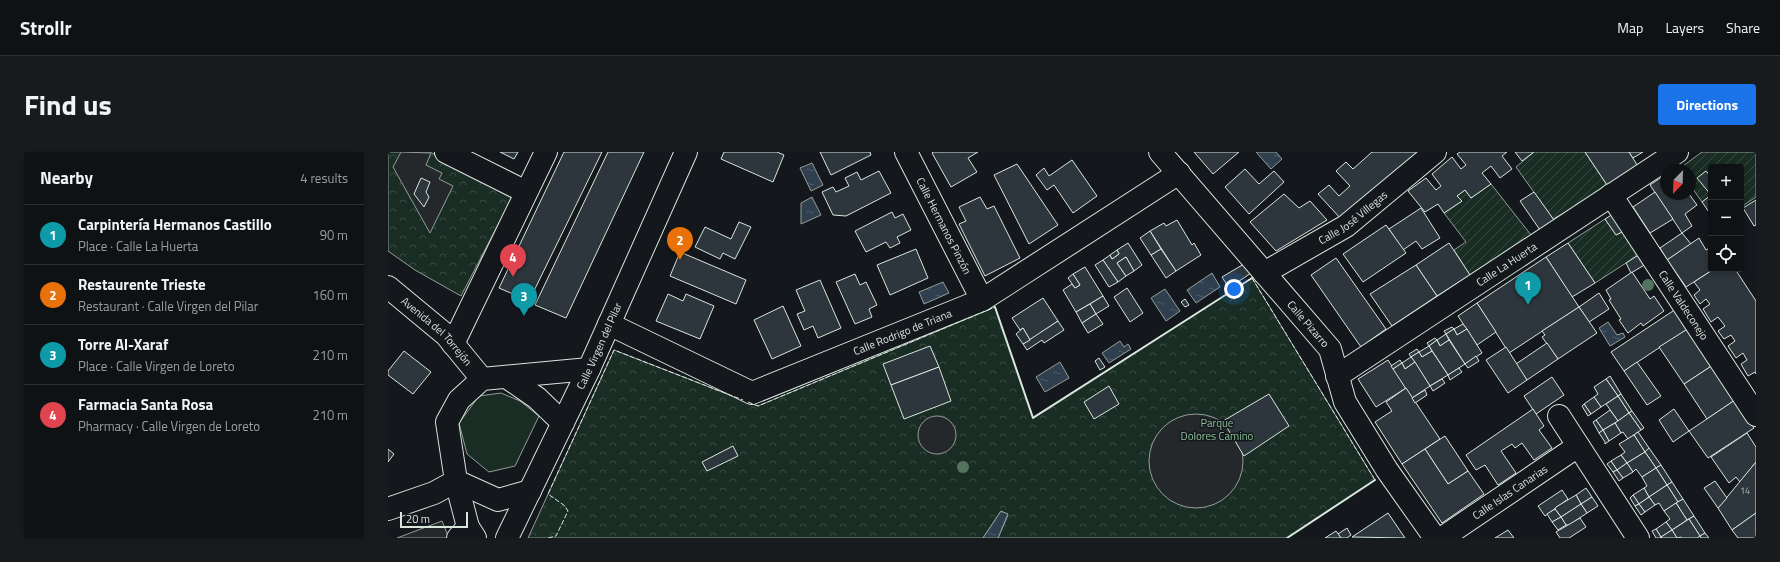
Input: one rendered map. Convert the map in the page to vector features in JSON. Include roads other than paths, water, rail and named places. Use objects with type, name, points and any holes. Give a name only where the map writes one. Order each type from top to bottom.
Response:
[{"type":"street","points":[[446,152],[526,192]]},
{"type":"street","points":[[453,344],[546,152]]},
{"type":"street","name":"Calle Virgen del Pilar","points":[[508,538],[589,369],[686,152]]},
{"type":"street","name":"Calle Hermanos Pinzón","points":[[906,152],[982,300]]},
{"type":"street","name":"Calle Pizarro","points":[[1160,152],[1330,350],[1345,402],[1387,470],[1435,538]]},
{"type":"street","name":"Calle José Villegas","points":[[1264,273],[1346,226],[1435,152]]},
{"type":"street","name":"Calle La Huerta","points":[[1337,376],[1677,152]]},
{"type":"street","name":"Calle Rodrigo de Triana","points":[[609,324],[752,393],[982,300],[1179,173]]},
{"type":"street","name":"Calle Valdeconejo","points":[[1611,196],[1756,415]]},
{"type":"street","name":"Avenida del Torrejón","points":[[388,287],[446,335],[482,379]]},
{"type":"street","points":[[467,534],[456,480],[447,422],[459,400],[482,379],[508,378],[589,369]]},
{"type":"street","points":[[508,378],[537,398],[563,423]]},
{"type":"street","points":[[1559,416],[1638,538]]},
{"type":"street","name":"Calle Islas Canarias","points":[[1442,538],[1578,446]]},
{"type":"street","points":[[456,480],[498,500],[530,491]]},
{"type":"street","points":[[388,509],[434,493],[456,480]]},
{"type":"water","points":[[1256,152],[1276,152],[1282,159],[1271,169]]},
{"type":"water","points":[[812,163],[823,185],[811,191],[800,168]]},
{"type":"water","points":[[812,197],[821,215],[801,224],[801,203]]},
{"type":"water","points":[[1212,273],[1220,287],[1196,303],[1187,290]]},
{"type":"water","points":[[943,282],[949,293],[924,304],[919,292]]},
{"type":"water","points":[[1165,289],[1180,311],[1166,321],[1151,298]]},
{"type":"water","points":[[1608,322],[1617,335],[1623,333],[1625,337],[1610,346],[1599,328]]},
{"type":"water","points":[[1120,341],[1124,347],[1128,344],[1131,349],[1109,363],[1102,353]]},
{"type":"water","points":[[1060,362],[1069,378],[1045,392],[1036,377]]},
{"type":"water","points":[[1001,511],[1008,514],[998,538],[983,538]]},
{"type":"place","name":"Restaurente Trieste","points":[[680,260]]},
{"type":"place","name":"Farmacia Santa Rosa","points":[[513,277]]},
{"type":"place","name":"Carpintería Hermanos Castillo","points":[[1528,305]]},
{"type":"place","name":"Torre Al-Xaraf","points":[[524,316]]},
{"type":"park label","name":"Parque Dolores Camino","points":[[1217,429]]}]
